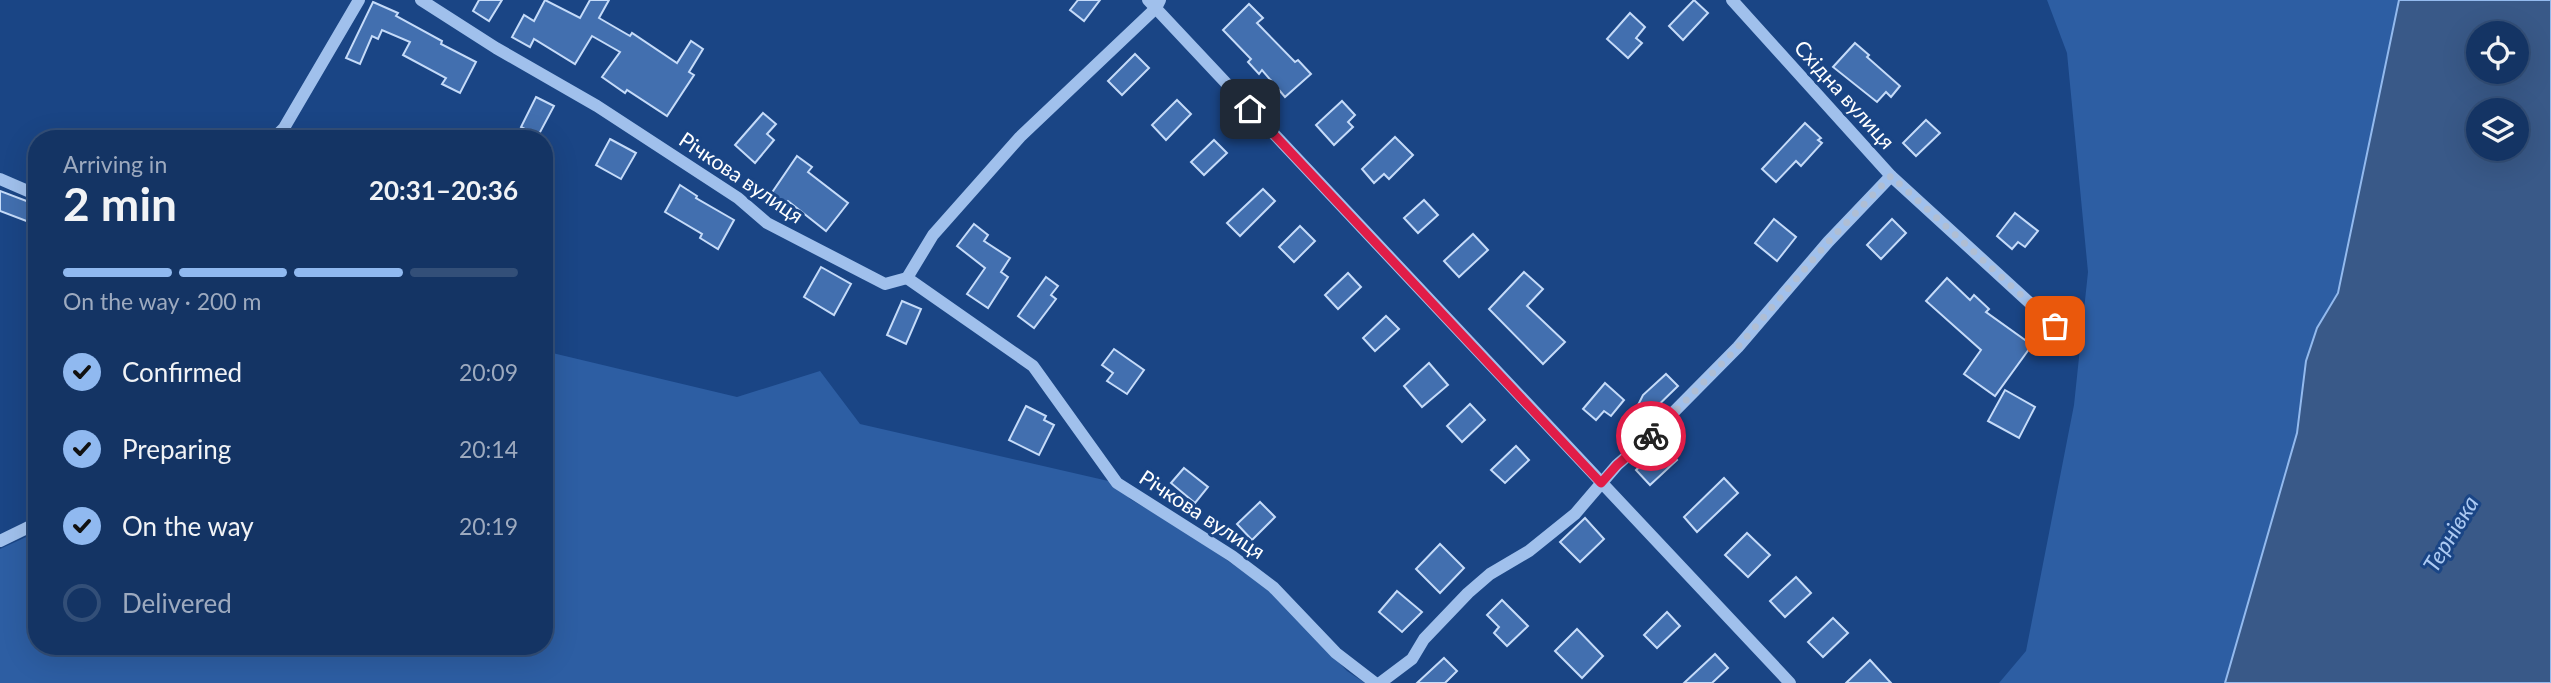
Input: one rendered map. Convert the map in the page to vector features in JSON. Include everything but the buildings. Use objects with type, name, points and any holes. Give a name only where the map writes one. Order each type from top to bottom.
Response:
[{"type":"street","points":[[282,130],[359,0]]},
{"type":"street","name":"Річкова вулиця","points":[[422,0],[597,106],[738,198],[767,222],[885,284],[907,278],[1032,366],[1116,483],[1232,556],[1273,587],[1336,653],[1375,683]]},
{"type":"street","name":"Східна вулиця","points":[[1732,0],[1891,176],[2055,326]]},
{"type":"street","points":[[907,278],[933,235],[1020,137],[1155,3],[1790,683]]},
{"type":"street","points":[[1380,683],[1412,659],[1424,639],[1468,593],[1490,574],[1530,551],[1566,522],[1601,483],[1738,347],[1828,242],[1891,176]]},
{"type":"street","points":[[0,179],[28,191]]},
{"type":"street","points":[[0,541],[28,527]]},
{"type":"shaded area","points":[[2047,0],[2399,0],[2338,293],[2317,328],[2306,361],[2297,433],[2225,683],[1999,683],[2026,651],[2074,405],[2088,272],[2067,53]]},
{"type":"shaded area","points":[[553,353],[737,397],[820,371],[860,424],[1117,483],[1130,499],[1190,534],[1272,592],[1347,671],[1365,683],[0,683],[0,549],[28,536],[28,655],[553,655]]},
{"type":"water","name":"Тернівка","points":[[2399,0],[2551,0],[2551,683],[2225,683],[2297,433],[2306,361],[2317,328],[2338,293]]},
{"type":"way so far","points":[[1651,436],[1738,347],[1828,242],[1891,176],[2055,326]]},
{"type":"route","points":[[1250,109],[1601,483],[1617,465],[1651,436]]}]
